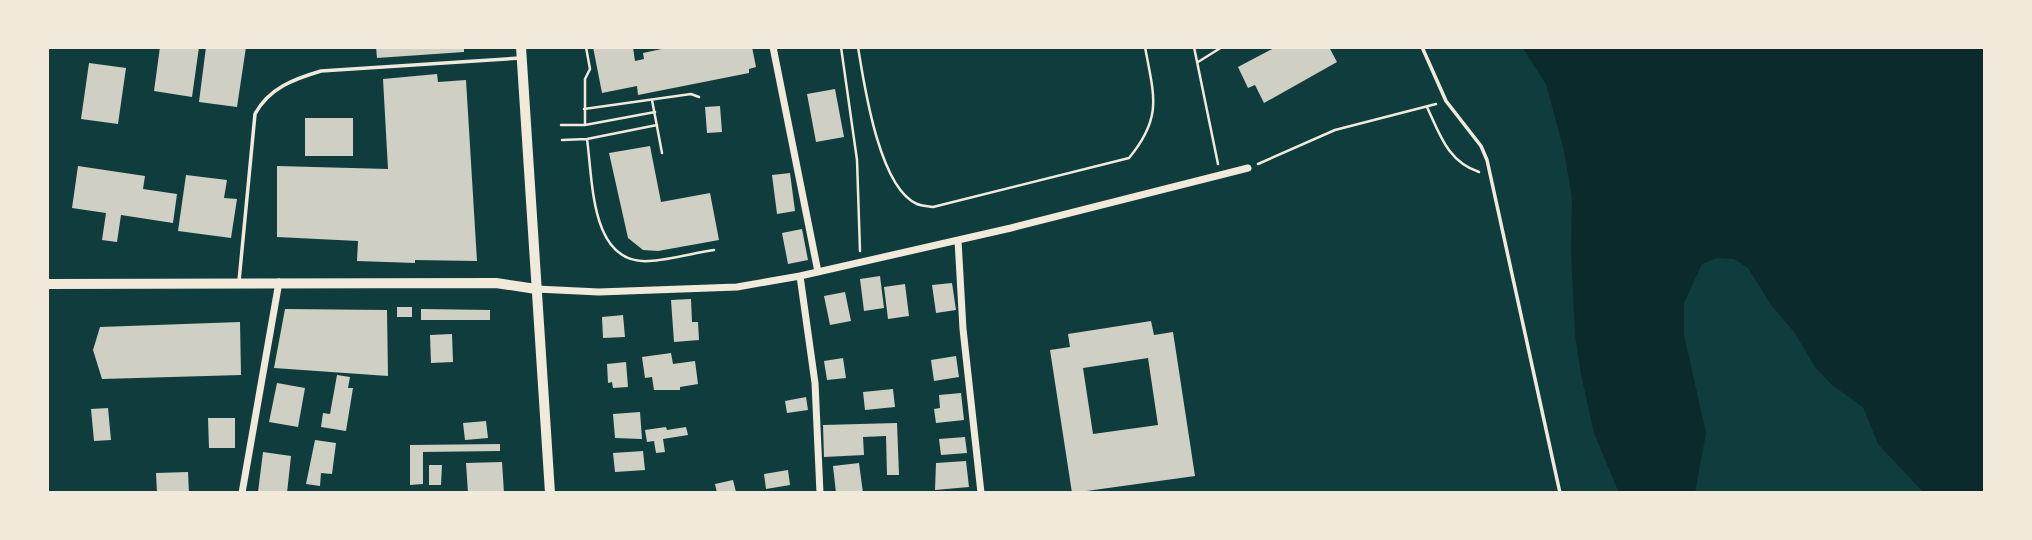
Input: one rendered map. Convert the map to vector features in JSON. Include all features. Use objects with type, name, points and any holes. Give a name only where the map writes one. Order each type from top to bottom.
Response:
[{"type":"main road","points":[[521,53],[550,493]]},
{"type":"street","points":[[773,47],[818,272]]},
{"type":"street","points":[[47,284],[239,281],[496,283],[536,289],[598,292],[737,287],[800,276],[958,240],[1248,169]]},
{"type":"street","points":[[958,240],[963,329],[981,493]]},
{"type":"street","points":[[800,276],[815,383],[820,493]]},
{"type":"street","points":[[243,493],[279,281]]},
{"type":"lane","points":[[1422,47],[1446,101],[1481,146],[1492,177],[1560,493]]},
{"type":"lane","points":[[239,281],[255,114],[274,90],[297,78],[321,71],[521,53]]},
{"type":"path","points":[[585,125],[585,79],[590,69],[586,47]]},
{"type":"path","points":[[841,47],[856,160],[861,262]]},
{"type":"path","points":[[858,47],[872,128],[896,182],[918,204],[933,207],[1129,158],[1146,138],[1156,103],[1145,47]]},
{"type":"path","points":[[1194,47],[1221,176]]},
{"type":"path","points":[[1197,62],[1222,47]]},
{"type":"path","points":[[584,109],[691,94],[699,97]]},
{"type":"path","points":[[652,100],[662,153]]},
{"type":"path","points":[[1248,169],[1335,130],[1446,101]]},
{"type":"path","points":[[1427,107],[1450,153],[1465,167],[1492,177]]},
{"type":"path","points":[[561,125],[585,125],[655,112]]},
{"type":"path","points":[[562,140],[587,139],[657,125]]},
{"type":"path","points":[[587,139],[602,233],[617,254],[632,260],[648,261],[714,250]]},
{"type":"water","points":[[1522,47],[1985,47],[1985,493],[1924,493],[1878,444],[1863,407],[1832,385],[1815,367],[1795,333],[1771,305],[1748,268],[1734,259],[1717,258],[1702,264],[1684,303],[1684,335],[1706,433],[1695,493],[1619,493],[1594,433],[1581,374],[1575,335],[1571,252],[1572,198],[1564,151],[1546,84]]},
{"type":"building","points":[[160,47],[199,47],[192,97],[154,91]]},
{"type":"building","points":[[206,47],[246,47],[237,107],[199,102]]},
{"type":"building","points":[[376,47],[464,47],[464,52],[377,58]]},
{"type":"building","points":[[593,47],[633,47],[635,61],[644,59],[643,53],[671,47],[752,47],[756,67],[749,69],[749,73],[638,95],[637,86],[602,93]]},
{"type":"building","points":[[1276,47],[1329,47],[1337,62],[1264,103],[1255,85],[1248,88],[1238,67]]},
{"type":"building","points":[[89,63],[126,68],[118,124],[81,119]]},
{"type":"building","points":[[437,74],[438,82],[466,80],[477,261],[357,261],[358,241],[277,237],[277,166],[388,169],[383,79]]},
{"type":"building","points":[[835,89],[844,137],[816,142],[807,94]]},
{"type":"building","points":[[720,106],[722,132],[707,133],[705,107]]},
{"type":"building","points":[[305,118],[353,118],[353,156],[305,156]]},
{"type":"building","points":[[650,146],[661,202],[710,193],[719,240],[658,251],[643,250],[628,238],[609,153]]},
{"type":"building","points":[[78,166],[145,176],[143,189],[177,194],[173,223],[121,215],[117,242],[102,240],[106,213],[72,208]]},
{"type":"building","points":[[790,173],[795,211],[777,214],[772,175]]},
{"type":"building","points":[[186,175],[227,180],[224,198],[237,199],[231,238],[178,231]]},
{"type":"building","points":[[802,229],[808,260],[788,264],[782,233]]},
{"type":"building","points":[[880,276],[884,308],[864,311],[860,279]]},
{"type":"building","points":[[952,283],[956,310],[936,313],[932,285]]},
{"type":"building","points":[[905,284],[909,316],[888,319],[884,287]]},
{"type":"building","points":[[845,292],[851,321],[830,325],[824,296]]},
{"type":"building","points":[[691,299],[692,322],[698,322],[699,340],[674,342],[671,300]]},
{"type":"building","points":[[397,307],[412,307],[412,317],[397,317]]},
{"type":"building","points":[[285,309],[387,310],[388,376],[274,368]]},
{"type":"building","points":[[421,309],[490,310],[490,320],[421,320]]},
{"type":"building","points":[[623,315],[625,337],[603,338],[602,317]]},
{"type":"building","points":[[1151,321],[1154,335],[1173,332],[1195,476],[1072,493],[1050,350],[1070,347],[1068,334]],"holes":[[[1148,358],[1158,425],[1093,434],[1083,368]]]},
{"type":"building","points":[[240,322],[241,375],[102,379],[93,350],[100,327]]},
{"type":"building","points":[[452,334],[453,362],[431,363],[430,335]]},
{"type":"building","points":[[671,353],[673,364],[695,361],[698,384],[680,387],[680,390],[654,390],[652,377],[645,378],[642,357]]},
{"type":"building","points":[[956,356],[959,377],[934,381],[931,360]]},
{"type":"building","points":[[843,358],[846,378],[827,380],[824,361]]},
{"type":"building","points":[[626,362],[628,387],[613,388],[612,382],[608,383],[607,364]]},
{"type":"building","points":[[337,375],[350,377],[348,388],[353,388],[346,431],[321,427],[323,413],[330,414]]},
{"type":"building","points":[[277,383],[305,388],[298,427],[269,422]]},
{"type":"building","points":[[893,389],[895,407],[865,410],[863,392]]},
{"type":"building","points":[[961,393],[964,420],[936,423],[934,409],[940,408],[939,395]]},
{"type":"building","points":[[806,397],[808,410],[787,413],[785,401]]},
{"type":"building","points":[[108,408],[111,440],[94,441],[91,409]]},
{"type":"building","points":[[640,412],[642,439],[615,438],[613,414]]},
{"type":"building","points":[[208,418],[235,418],[235,448],[209,448]]},
{"type":"building","points":[[486,421],[488,438],[465,440],[463,423]]},
{"type":"building","points":[[897,423],[899,475],[887,475],[886,436],[863,437],[864,455],[824,457],[823,425]]},
{"type":"building","points":[[666,427],[667,430],[686,427],[688,435],[663,439],[665,452],[656,453],[654,441],[647,442],[645,430]]},
{"type":"building","points":[[965,437],[967,453],[941,455],[939,439]]},
{"type":"building","points":[[315,440],[336,443],[332,474],[321,473],[320,486],[306,484]]},
{"type":"building","points":[[500,444],[500,451],[423,452],[423,484],[410,485],[410,445]]},
{"type":"building","points":[[643,451],[645,470],[615,472],[613,453]]},
{"type":"building","points":[[263,452],[291,456],[287,493],[258,492]]},
{"type":"building","points":[[966,461],[969,487],[935,490],[936,463]]},
{"type":"building","points":[[502,462],[504,493],[468,493],[466,463]]},
{"type":"building","points":[[859,463],[863,493],[836,493],[833,466]]},
{"type":"building","points":[[429,465],[442,465],[441,485],[429,485]]},
{"type":"building","points":[[788,470],[790,485],[766,489],[764,474]]},
{"type":"building","points":[[188,472],[189,493],[157,493],[156,473]]},
{"type":"building","points":[[733,480],[736,492],[717,493],[715,484]]}]
